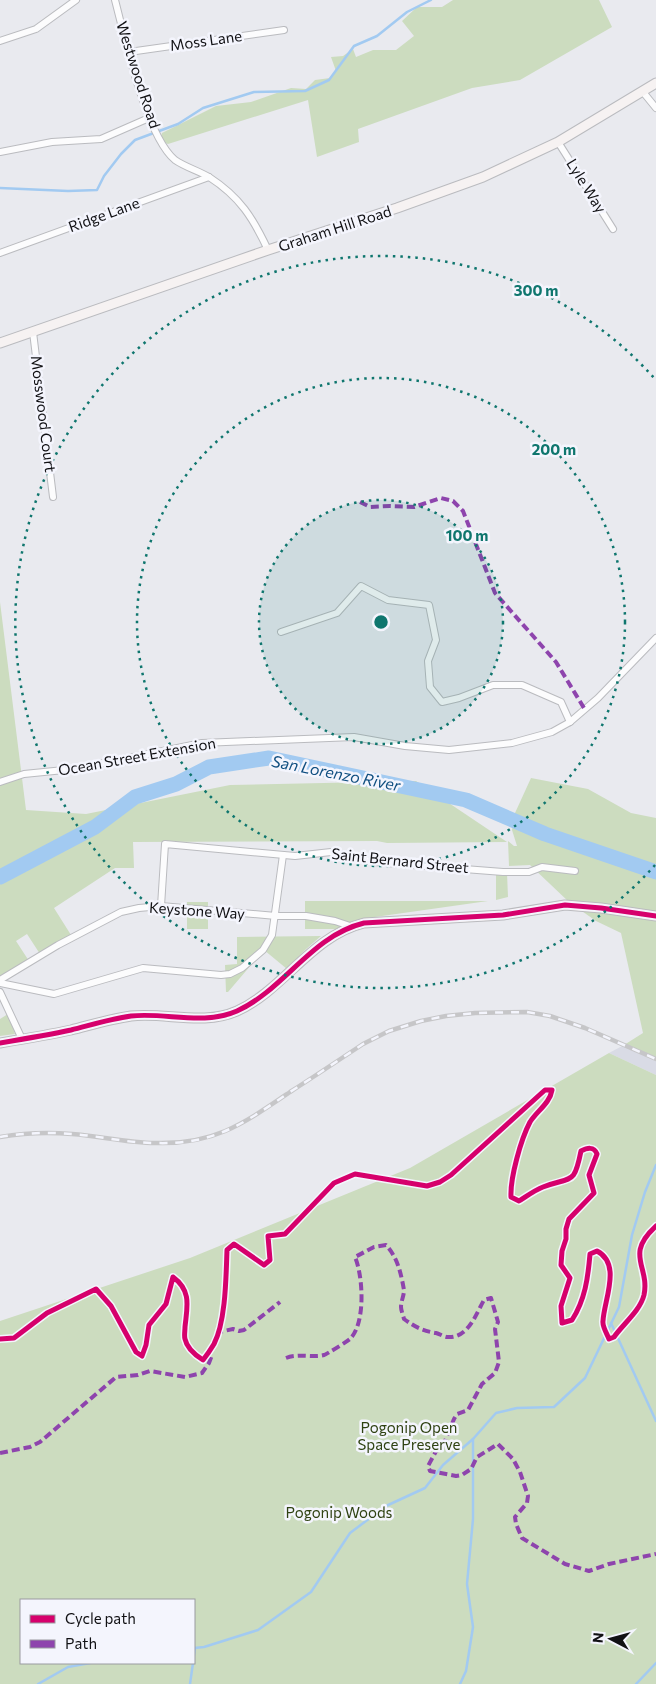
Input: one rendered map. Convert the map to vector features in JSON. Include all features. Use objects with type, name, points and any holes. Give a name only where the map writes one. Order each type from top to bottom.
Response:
[{"type":"main road","name":"Graham Hill Road","points":[[0,343],[268,250],[397,208],[483,176],[558,142],[656,83]]},
{"type":"main road","points":[[0,1043],[59,1033],[132,1016],[206,1018],[235,1012],[262,997],[318,945],[350,926],[364,923],[503,915],[565,905],[619,910],[656,916]]},
{"type":"street","points":[[0,41],[36,29],[76,0]]},
{"type":"street","name":"Westwood Road","points":[[115,0],[149,118],[160,141],[175,160],[209,177],[235,196],[255,222],[268,250]]},
{"type":"street","name":"Moss Lane","points":[[129,52],[284,30]]},
{"type":"street","points":[[643,92],[656,108]]},
{"type":"street","points":[[0,152],[52,142],[101,138],[149,118]]},
{"type":"street","name":"Lyle Way","points":[[558,142],[613,230]]},
{"type":"street","name":"Ridge Lane","points":[[0,253],[209,177]]},
{"type":"street","name":"Mosswood Court","points":[[33,332],[53,497]]},
{"type":"street","points":[[281,632],[337,613],[361,586],[388,600],[429,605],[436,640],[428,661],[430,687],[442,702],[459,698],[492,685],[522,685],[561,702],[570,722]]},
{"type":"street","name":"Ocean Street Extension","points":[[0,782],[24,774],[74,769],[202,743],[354,737],[405,746],[449,750],[512,743],[552,732],[570,722],[598,698],[656,638]]},
{"type":"street","name":"Saint Bernard Street","points":[[161,906],[165,844],[283,854],[309,855],[331,852],[374,862],[503,872],[529,872],[542,867],[575,870]]},
{"type":"street","points":[[0,981],[54,994],[143,968],[221,975],[230,974],[242,968],[263,950],[272,935],[283,854]]},
{"type":"street","name":"Keystone Way","points":[[0,981],[58,945],[121,912],[138,908],[161,906],[276,916],[306,916],[350,926]]},
{"type":"street","points":[[0,992],[22,1039]]},
{"type":"shaded area","points":[[624,1045],[656,1060],[656,1075],[609,1053]]},
{"type":"green space","points":[[453,0],[599,0],[612,27],[520,80],[472,88],[358,129],[359,142],[317,157],[308,100],[168,144],[160,141],[162,133],[216,106],[251,102],[291,88],[306,89],[315,80],[330,78],[336,71],[331,57],[343,56],[353,49],[356,57],[373,50],[396,50],[414,36],[402,21],[417,7],[442,7]]},
{"type":"green space","points":[[0,602],[26,810],[86,814],[230,785],[416,781],[507,842],[133,842],[134,868],[115,868],[54,908],[71,935],[40,954],[27,934],[16,941],[29,961],[0,980]]},
{"type":"green space","points":[[531,778],[588,789],[631,813],[656,818],[656,1060],[624,1045],[643,1033],[621,933],[596,921],[569,902],[530,865],[509,866],[508,841],[517,846],[512,830],[515,813]]},
{"type":"green space","points":[[496,873],[507,873],[508,897],[496,900]]},
{"type":"green space","points":[[305,901],[488,901],[375,917],[336,929],[305,929]]},
{"type":"green space","points":[[187,902],[208,902],[208,929],[187,929]]},
{"type":"green space","points":[[321,936],[287,969],[264,950],[226,992],[225,965],[237,964],[237,937]]},
{"type":"green space","points":[[8,1014],[15,1034],[0,1036],[0,1019]]},
{"type":"green space","name":"Pogonip Woods","points":[[609,1053],[656,1075],[656,1684],[0,1684],[0,1321],[190,1258],[410,1168]]},
{"type":"waterway","points":[[0,188],[68,191],[97,190],[104,176],[135,140],[178,124],[203,108],[254,92],[305,91],[329,80],[354,46],[377,36],[407,12],[431,0]]},
{"type":"waterway","name":"San Lorenzo River","points":[[0,877],[95,827],[135,797],[176,784],[209,767],[269,758],[466,800],[545,834],[656,872]]},
{"type":"waterway","points":[[195,1648],[204,1647],[258,1630],[311,1592],[350,1533],[386,1506],[425,1488],[443,1465],[473,1439],[496,1413],[517,1408],[554,1407],[585,1378],[619,1307],[632,1235],[645,1192],[656,1165]]},
{"type":"waterway","points":[[611,1323],[656,1421]]},
{"type":"waterway","points":[[460,1684],[466,1671],[473,1627],[467,1584],[473,1519],[473,1439]]},
{"type":"waterway","points":[[636,1684],[656,1663]]},
{"type":"waterway","points":[[38,1684],[68,1667],[84,1664]]},
{"type":"waterway","points":[[190,1684],[193,1664]]},
{"type":"railway","points":[[0,1137],[63,1133],[134,1142],[176,1143],[211,1136],[242,1123],[257,1114],[363,1044],[389,1031],[421,1021],[446,1016],[475,1013],[527,1012],[550,1016],[585,1028],[656,1059]]},
{"type":"marked path","points":[[360,502],[370,507],[414,507],[441,498],[453,501],[463,511],[495,593],[556,662],[584,708]]},
{"type":"marked path","points":[[286,1358],[324,1355],[350,1339],[359,1322],[362,1299],[360,1276],[355,1257],[374,1247],[386,1245],[393,1255],[400,1272],[404,1290],[401,1307],[404,1319],[419,1328],[446,1337],[454,1337],[466,1330],[484,1300],[491,1298],[498,1322],[495,1329],[499,1362],[495,1373],[482,1384],[468,1410],[457,1414],[445,1441],[440,1444],[428,1466],[430,1471],[456,1476],[462,1475],[471,1469],[477,1457],[498,1444],[513,1459],[520,1472],[528,1496],[527,1503],[515,1517],[522,1538],[565,1564],[589,1571],[609,1564],[656,1554]]},
{"type":"marked path","points":[[218,1336],[219,1332],[233,1329],[244,1330],[280,1302]]},
{"type":"marked path","points":[[0,1453],[30,1447],[40,1442],[116,1377],[138,1375],[150,1371],[185,1377],[202,1373],[212,1355]]},
{"type":"cycle path","points":[[0,1043],[62,1032],[131,1016],[211,1018],[237,1011],[270,990],[329,939],[345,930],[364,923],[503,915],[565,905],[656,916]]},
{"type":"cycle path","points":[[0,1339],[14,1338],[47,1313],[96,1289],[111,1306],[136,1352],[142,1356],[149,1325],[166,1304],[173,1277],[179,1282],[186,1294],[186,1343],[203,1360],[214,1344],[221,1323],[225,1298],[227,1250],[234,1244],[264,1265],[270,1260],[268,1236],[285,1234],[334,1183],[355,1174],[427,1186],[440,1182],[451,1175],[545,1090],[552,1090],[551,1095],[530,1122],[523,1138],[514,1169],[511,1197],[519,1201],[540,1188],[570,1178],[574,1175],[581,1151],[592,1149],[597,1154],[589,1175],[594,1193],[569,1219],[566,1229],[561,1265],[570,1278],[561,1306],[562,1323],[572,1320],[580,1305],[585,1288],[590,1254],[597,1251],[609,1264],[610,1283],[603,1323],[609,1339],[614,1337],[642,1301],[645,1285],[640,1260],[641,1245],[656,1226]]},
{"type":"park label","name":"Pogonip Open Space Preserve","points":[[409,1436]]}]
